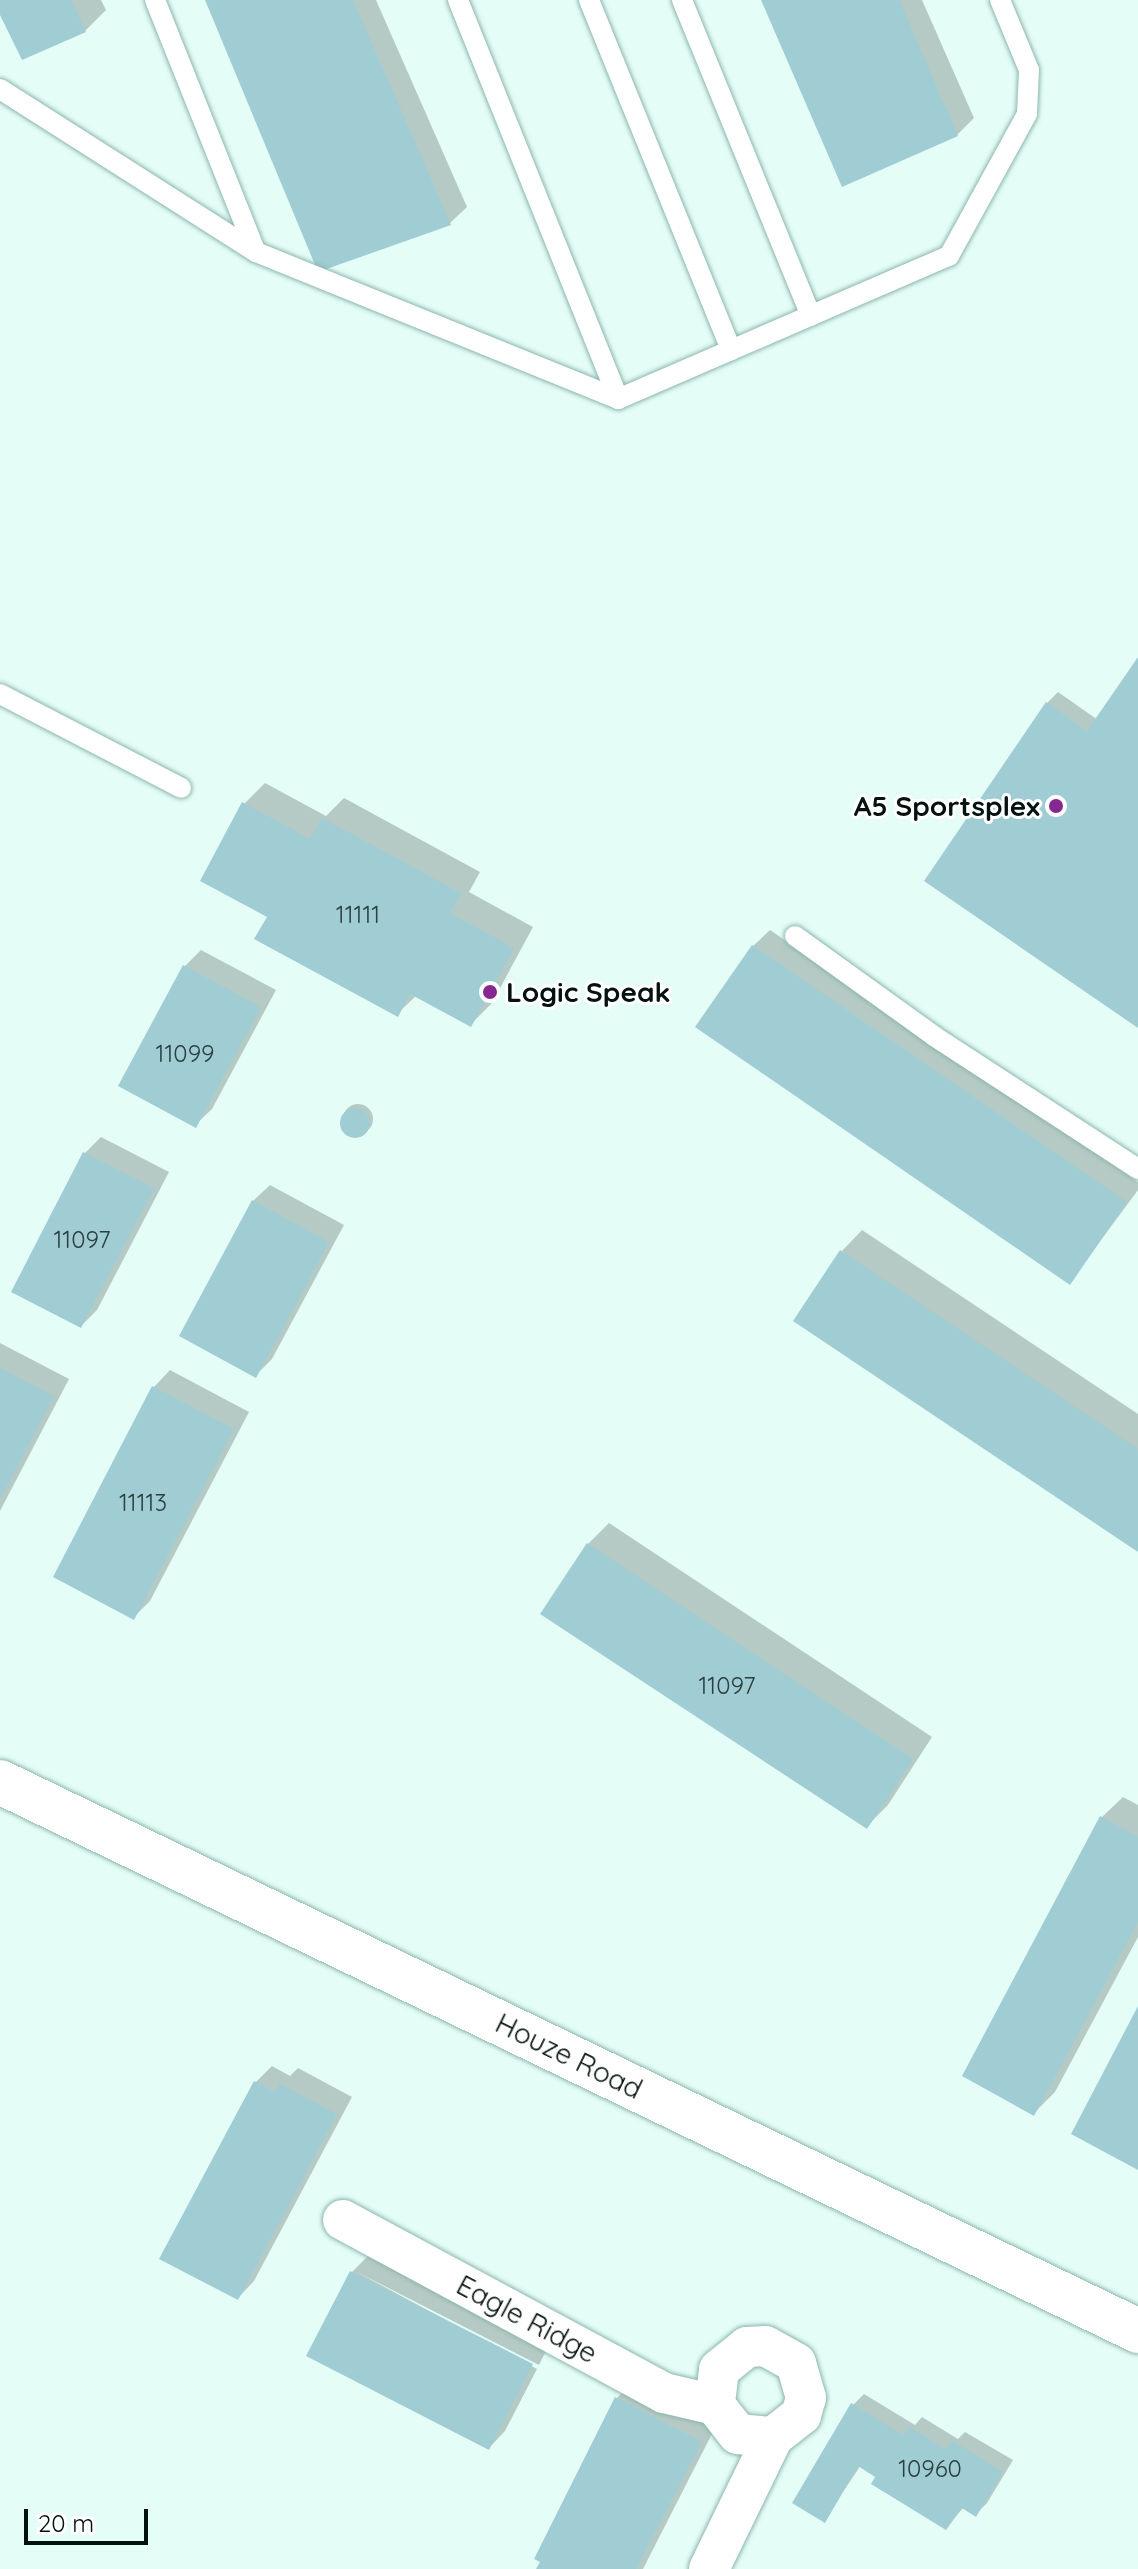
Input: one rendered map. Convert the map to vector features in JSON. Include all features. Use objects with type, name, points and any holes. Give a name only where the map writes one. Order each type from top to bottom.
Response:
[{"type":"main road","name":"Houze Road","points":[[0,1782],[1138,2331]]},
{"type":"street","name":"Eagle Ridge","points":[[343,2220],[664,2393],[715,2405]]},
{"type":"street","points":[[709,2569],[773,2437],[795,2422],[806,2398],[805,2379],[783,2352],[747,2347],[731,2356],[713,2387],[715,2405],[738,2434],[773,2437]]},
{"type":"lane","points":[[155,0],[256,252]]},
{"type":"lane","points":[[458,0],[618,399]]},
{"type":"lane","points":[[589,0],[731,350]]},
{"type":"lane","points":[[682,0],[811,316]]},
{"type":"lane","points":[[0,89],[256,252],[618,399],[949,256],[1027,114],[1029,70],[1000,0]]},
{"type":"lane","points":[[0,694],[181,788]]},
{"type":"lane","points":[[795,936],[934,1036],[1138,1169]]},
{"type":"building","points":[[0,0],[71,0],[86,32],[22,60],[0,15]]},
{"type":"building","points":[[205,0],[353,0],[451,225],[318,272]]},
{"type":"building","points":[[761,0],[899,0],[958,136],[842,187]]},
{"type":"building","name":"A5 Sportsplex","points":[[1138,657],[1138,1028],[924,881],[1046,702],[1087,731]]},
{"type":"building","points":[[242,802],[310,839],[322,818],[461,893],[450,913],[514,948],[471,1027],[410,994],[398,1017],[254,939],[267,917],[200,881]]},
{"type":"building","points":[[752,945],[1127,1202],[1070,1285],[695,1027]]},
{"type":"building","points":[[183,965],[261,1007],[196,1128],[118,1086]]},
{"type":"building","points":[[355,1108],[366,1112],[370,1123],[366,1134],[355,1138],[344,1134],[340,1123],[344,1112]]},
{"type":"building","points":[[83,1152],[154,1188],[81,1328],[11,1292]]},
{"type":"building","points":[[252,1200],[329,1242],[256,1378],[179,1336]]},
{"type":"building","points":[[840,1250],[1138,1449],[1138,1552],[793,1321]]},
{"type":"building","points":[[0,1368],[54,1396],[0,1499]]},
{"type":"building","points":[[152,1386],[234,1429],[134,1620],[53,1577]]},
{"type":"building","points":[[587,1543],[913,1759],[867,1829],[540,1614]]},
{"type":"building","points":[[1100,1816],[1138,1837],[1138,1922],[1034,2116],[962,2076]]},
{"type":"building","points":[[1138,2006],[1138,2170],[1071,2134]]},
{"type":"building","points":[[254,2081],[275,2092],[280,2084],[337,2114],[238,2300],[159,2259]]},
{"type":"building","points":[[350,2271],[533,2364],[489,2450],[306,2356]]},
{"type":"building","points":[[615,2397],[702,2442],[636,2569],[536,2569],[540,2562],[534,2559]]},
{"type":"building","points":[[851,2403],[903,2435],[910,2427],[945,2449],[953,2441],[1003,2472],[976,2517],[962,2508],[946,2530],[871,2484],[875,2477],[858,2466],[825,2523],[792,2503]]},
{"type":"place","name":"A5 Sportsplex","points":[[1056,806]]},
{"type":"place","name":"Logic Speak","points":[[490,992]]}]
